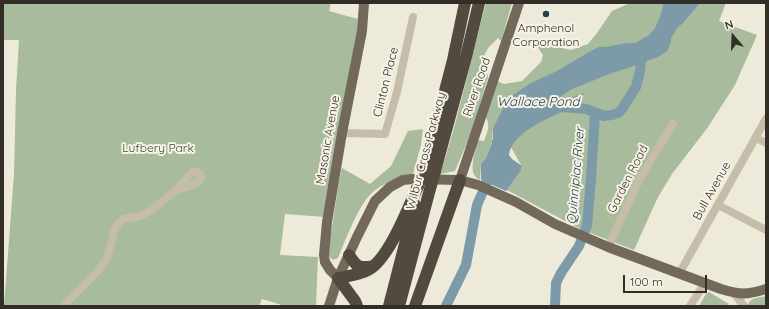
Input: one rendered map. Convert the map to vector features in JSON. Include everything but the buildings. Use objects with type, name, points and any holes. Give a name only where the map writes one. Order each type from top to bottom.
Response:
[{"type":"highway","name":"Wilbur Cross Parkway","points":[[430,172],[465,3]]},
{"type":"highway","name":"Wilbur Cross Parkway","points":[[389,306],[423,186],[430,172],[479,7]]},
{"type":"highway","points":[[415,306],[460,180]]},
{"type":"highway","name":"Wilbur Cross Parkway","points":[[399,306],[423,186]]},
{"type":"highway","points":[[357,306],[338,278],[367,271],[376,265],[387,251],[423,186]]},
{"type":"highway","points":[[349,255],[354,263],[359,267],[376,265]]},
{"type":"main road","name":"Masonic Avenue","points":[[338,278],[330,270],[324,255],[327,222],[362,31],[364,3]]},
{"type":"main road","name":"River Road","points":[[460,180],[519,3]]},
{"type":"main road","points":[[329,306],[338,278],[373,205],[378,197],[390,187],[407,179],[460,180],[478,185],[516,202],[555,224],[608,248],[734,293],[749,294],[766,289]]},
{"type":"street","name":"Clinton Place","points":[[342,134],[385,134],[397,92],[413,17]]},
{"type":"street","name":"Bull Avenue","points":[[680,274],[766,119]]},
{"type":"street","name":"Garden Road","points":[[608,248],[641,176],[673,124]]},
{"type":"street","points":[[756,138],[766,144]]},
{"type":"street","points":[[63,306],[97,272],[107,259],[115,228],[123,219],[140,216],[150,211],[178,188]]},
{"type":"street","points":[[718,205],[766,230]]},
{"type":"street","points":[[690,306],[705,283]]},
{"type":"street","points":[[734,293],[744,306]]},
{"type":"green space","name":"Lufbery Park","points":[[3,3],[331,3],[329,11],[358,19],[357,34],[325,217],[285,214],[280,255],[318,257],[316,306],[285,306],[262,299],[259,306],[4,306],[14,174],[19,40],[3,40]]},
{"type":"green space","points":[[486,3],[512,3],[501,41],[498,38],[488,48],[484,56],[488,77],[472,131],[455,171],[440,174],[453,132]]},
{"type":"green space","points":[[630,3],[726,3],[719,21],[757,35],[735,85],[708,127],[672,174],[658,197],[634,250],[580,229],[507,190],[522,168],[497,122],[493,128],[492,143],[486,158],[481,164],[480,180],[473,173],[474,158],[478,140],[484,141],[487,132],[488,123],[485,118],[497,81],[504,84],[522,81],[541,62],[543,55],[534,42],[571,50],[588,44],[612,11]]},
{"type":"green space","points":[[423,129],[421,145],[413,174],[386,183],[369,196],[353,222],[338,258],[333,260],[329,256],[328,252],[342,168],[370,184],[391,166],[408,131]]},
{"type":"green space","points":[[709,292],[729,304],[727,306],[699,306],[706,294]]},
{"type":"green space","points":[[766,296],[766,306],[748,305],[753,299]]},
{"type":"water","name":"Wallace Pond","points":[[664,3],[700,3],[678,27],[671,38],[667,51],[658,57],[572,89],[560,97],[558,100],[565,100],[584,93],[572,108],[527,130],[515,141],[509,155],[522,166],[521,170],[506,191],[481,180],[481,164],[486,158],[492,143],[493,128],[505,105],[513,95],[531,83],[557,71],[599,47],[635,43],[649,35],[655,28]]},
{"type":"waterway","name":"Quinnipiac River","points":[[562,107],[586,109],[604,116],[618,113],[636,87],[640,71],[642,51]]},
{"type":"waterway","name":"Quinnipiac River","points":[[555,306],[556,283],[579,246],[587,225],[595,113]]},
{"type":"waterway","name":"Quinnipiac River","points":[[446,306],[466,265],[477,205],[488,180]]},
{"type":"place","name":"Amphenol Corporation","points":[[546,14]]}]
